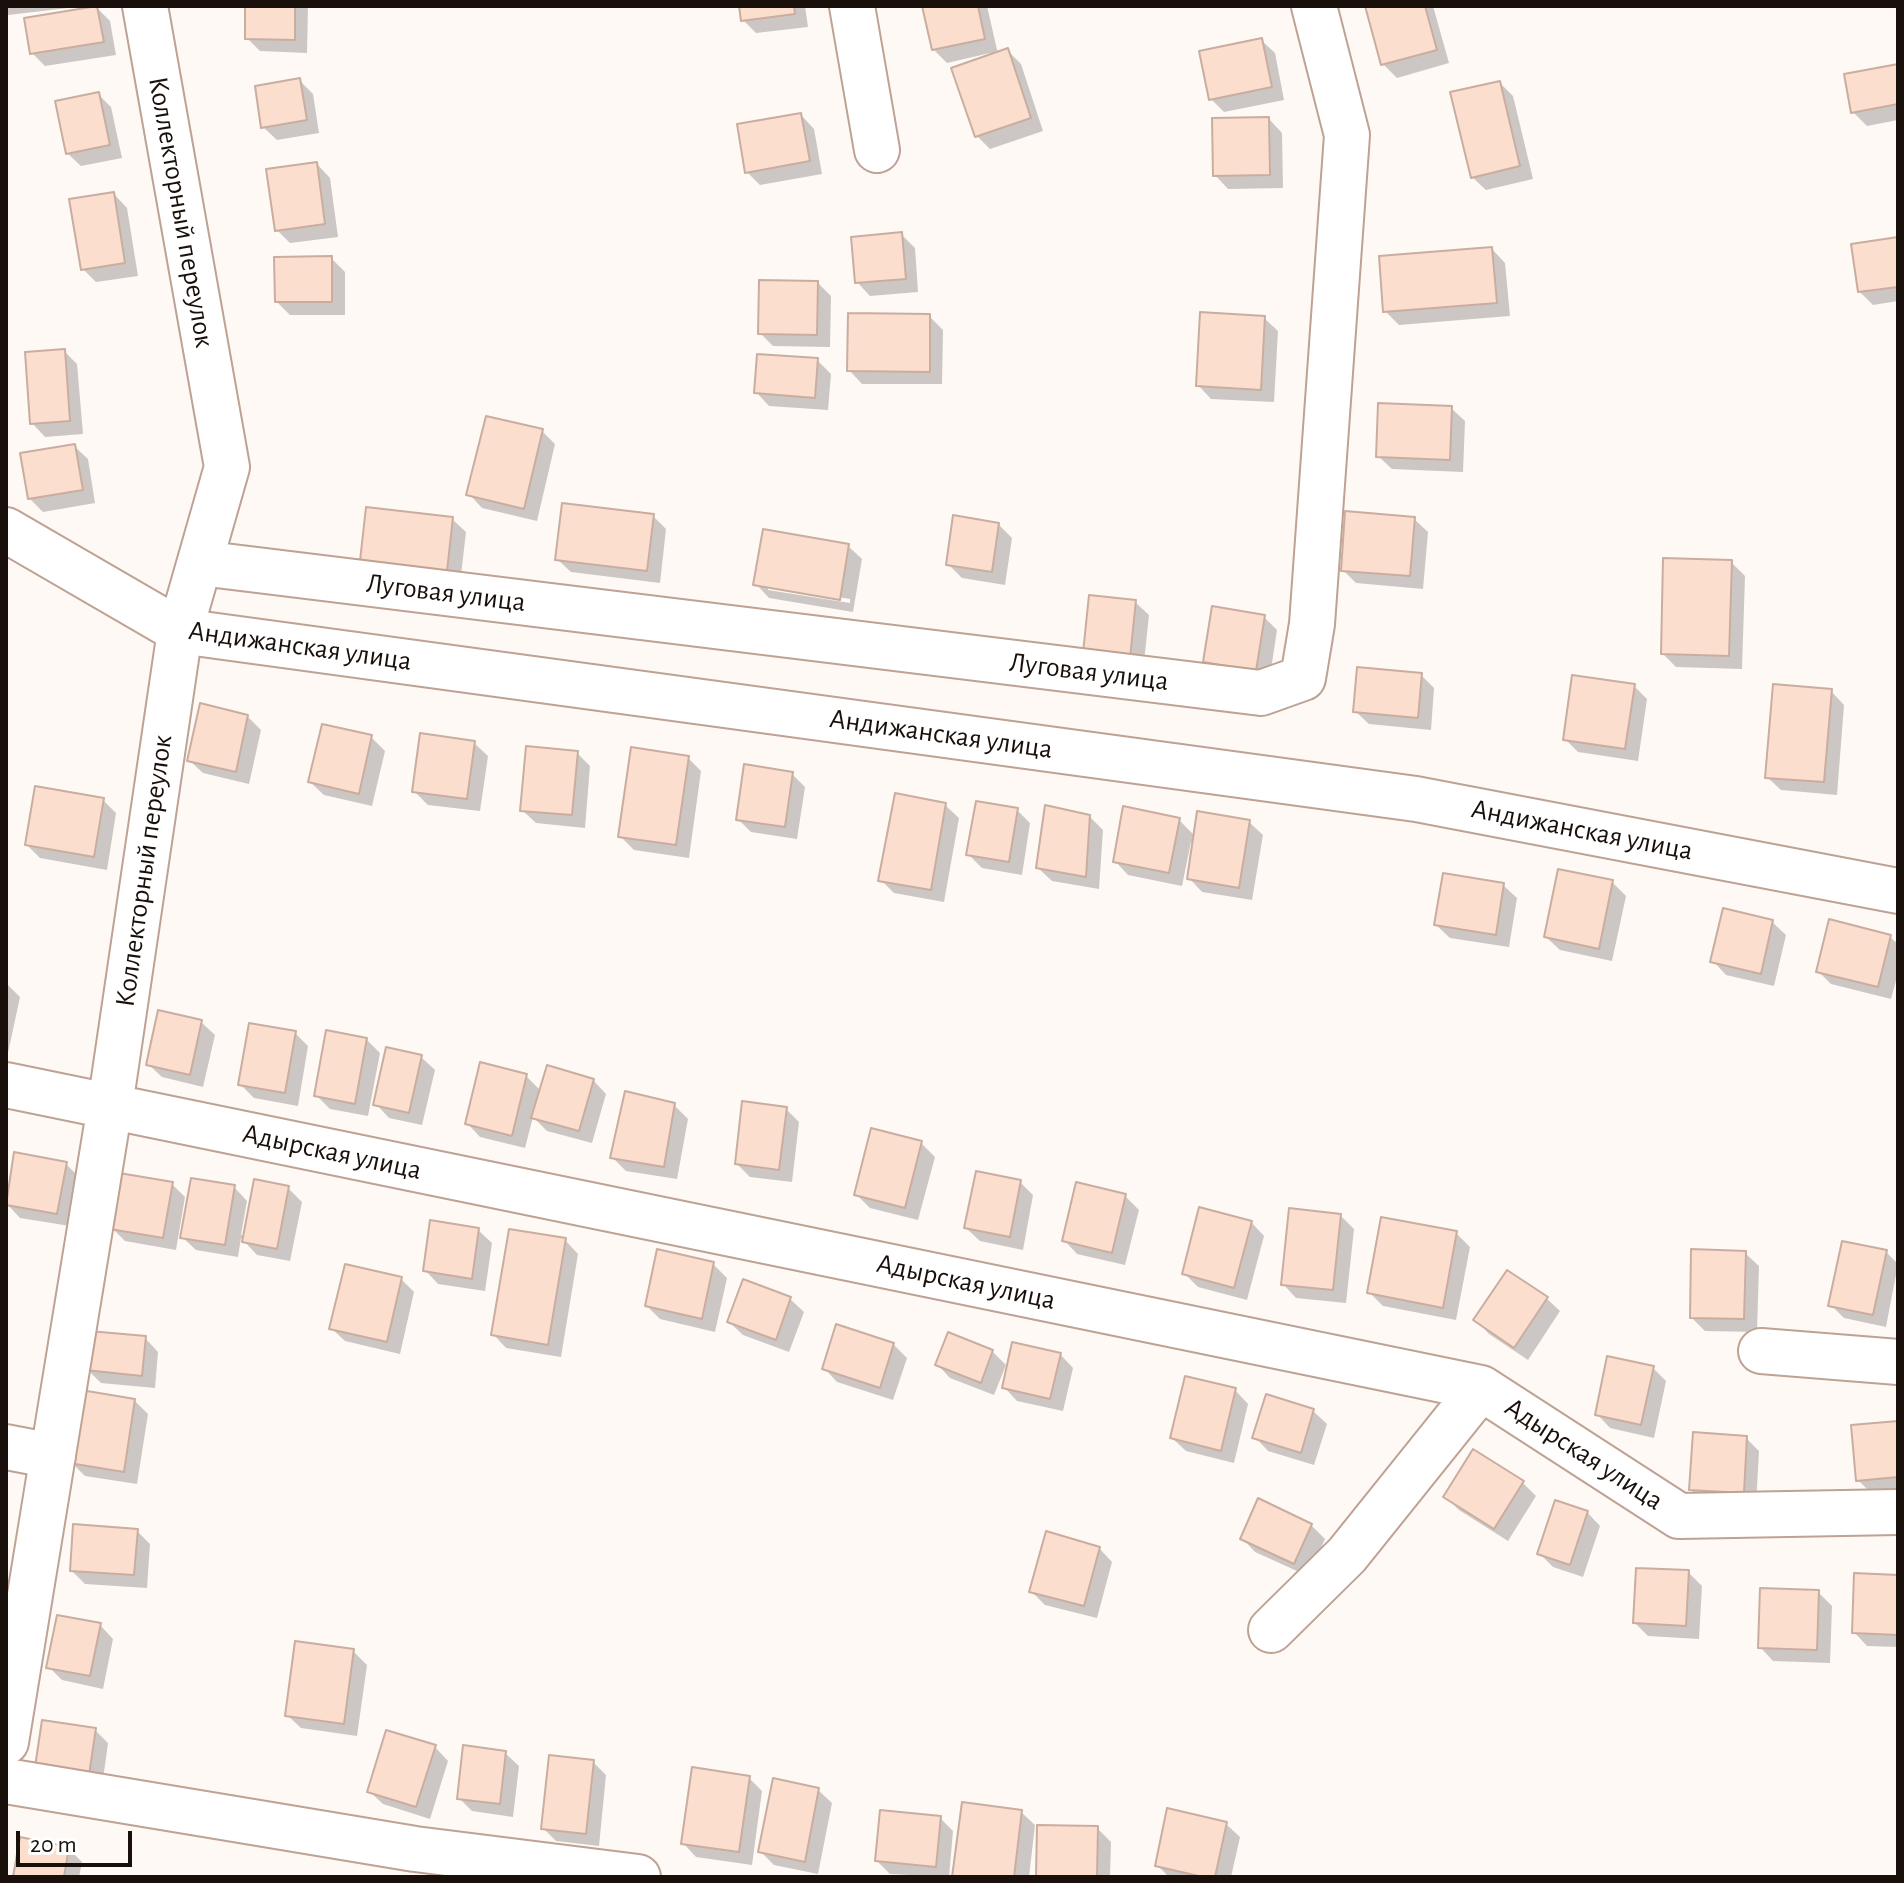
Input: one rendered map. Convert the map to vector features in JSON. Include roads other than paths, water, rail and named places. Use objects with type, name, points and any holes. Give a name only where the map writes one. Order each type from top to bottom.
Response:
[{"type":"street","name":"Коллекторный переулок","points":[[6,1742],[110,1106],[180,631],[227,467],[145,6]]},
{"type":"street","points":[[852,6],[877,150]]},
{"type":"street","name":"Луговая улица","points":[[200,563],[1261,693],[1303,678],[1312,624],[1347,135],[1314,6]]},
{"type":"street","name":"Андижанская улица","points":[[7,532],[180,631],[1416,799],[1898,891]]},
{"type":"street","name":"Адырская улица","points":[[6,1085],[1481,1388],[1679,1516],[1898,1512]]},
{"type":"street","points":[[1761,1351],[1898,1362]]},
{"type":"street","points":[[1271,1630],[1347,1555],[1481,1388]]},
{"type":"street","points":[[6,1447],[53,1456]]},
{"type":"street","points":[[6,1781],[423,1863],[638,1877]]}]
